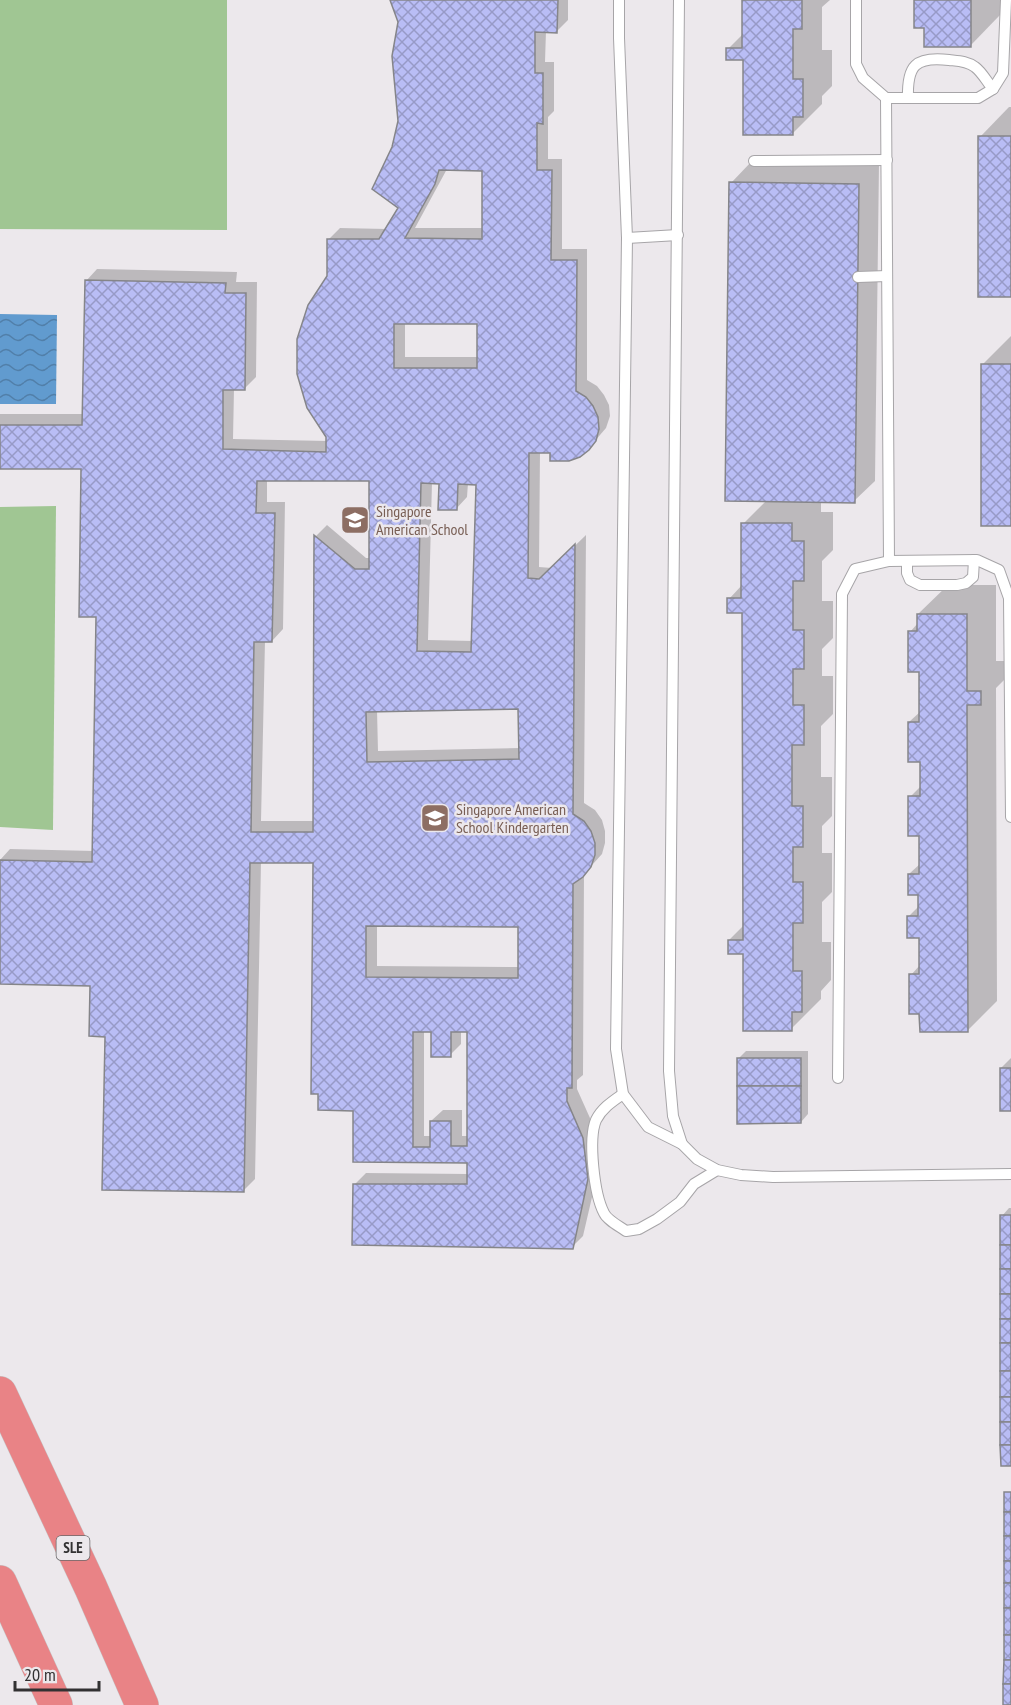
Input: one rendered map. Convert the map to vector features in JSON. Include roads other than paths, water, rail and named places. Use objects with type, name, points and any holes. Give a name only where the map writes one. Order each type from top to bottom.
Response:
[{"type":"highway","name":"SLE","points":[[0,1393],[92,1588],[142,1705]]},
{"type":"highway","points":[[0,1582],[56,1705]]},
{"type":"lane","points":[[619,0],[627,237],[616,1049],[623,1094],[648,1127],[682,1144],[697,1159],[717,1170],[741,1175],[773,1178],[1011,1174]]},
{"type":"lane","points":[[679,0],[669,1071],[673,1116],[682,1144]]},
{"type":"lane","points":[[856,0],[856,64],[863,78],[886,98],[978,98],[993,89],[1003,73],[1008,6]]},
{"type":"lane","points":[[908,98],[908,78],[914,66],[921,60],[944,59],[967,62],[977,68],[993,89]]},
{"type":"lane","points":[[886,98],[889,561]]},
{"type":"lane","points":[[754,161],[887,160]]},
{"type":"lane","points":[[627,237],[678,235]]},
{"type":"lane","points":[[858,277],[887,276]]},
{"type":"lane","points":[[907,561],[907,573],[910,580],[920,585],[957,585],[966,583],[973,577],[974,560]]},
{"type":"lane","points":[[837,1078],[842,594],[855,569],[889,561],[974,560],[999,570],[1009,598],[1011,817]]},
{"type":"lane","points":[[623,1094],[606,1106],[601,1113],[593,1138],[594,1177],[604,1215],[626,1231],[639,1228],[657,1219],[680,1202],[694,1184],[717,1170]]},
{"type":"water","points":[[0,314],[57,315],[56,404],[0,404]]},
{"type":"place","name":"Singapore American School","points":[[355,520]]},
{"type":"place","name":"Singapore American School Kindergarten","points":[[435,818]]}]
